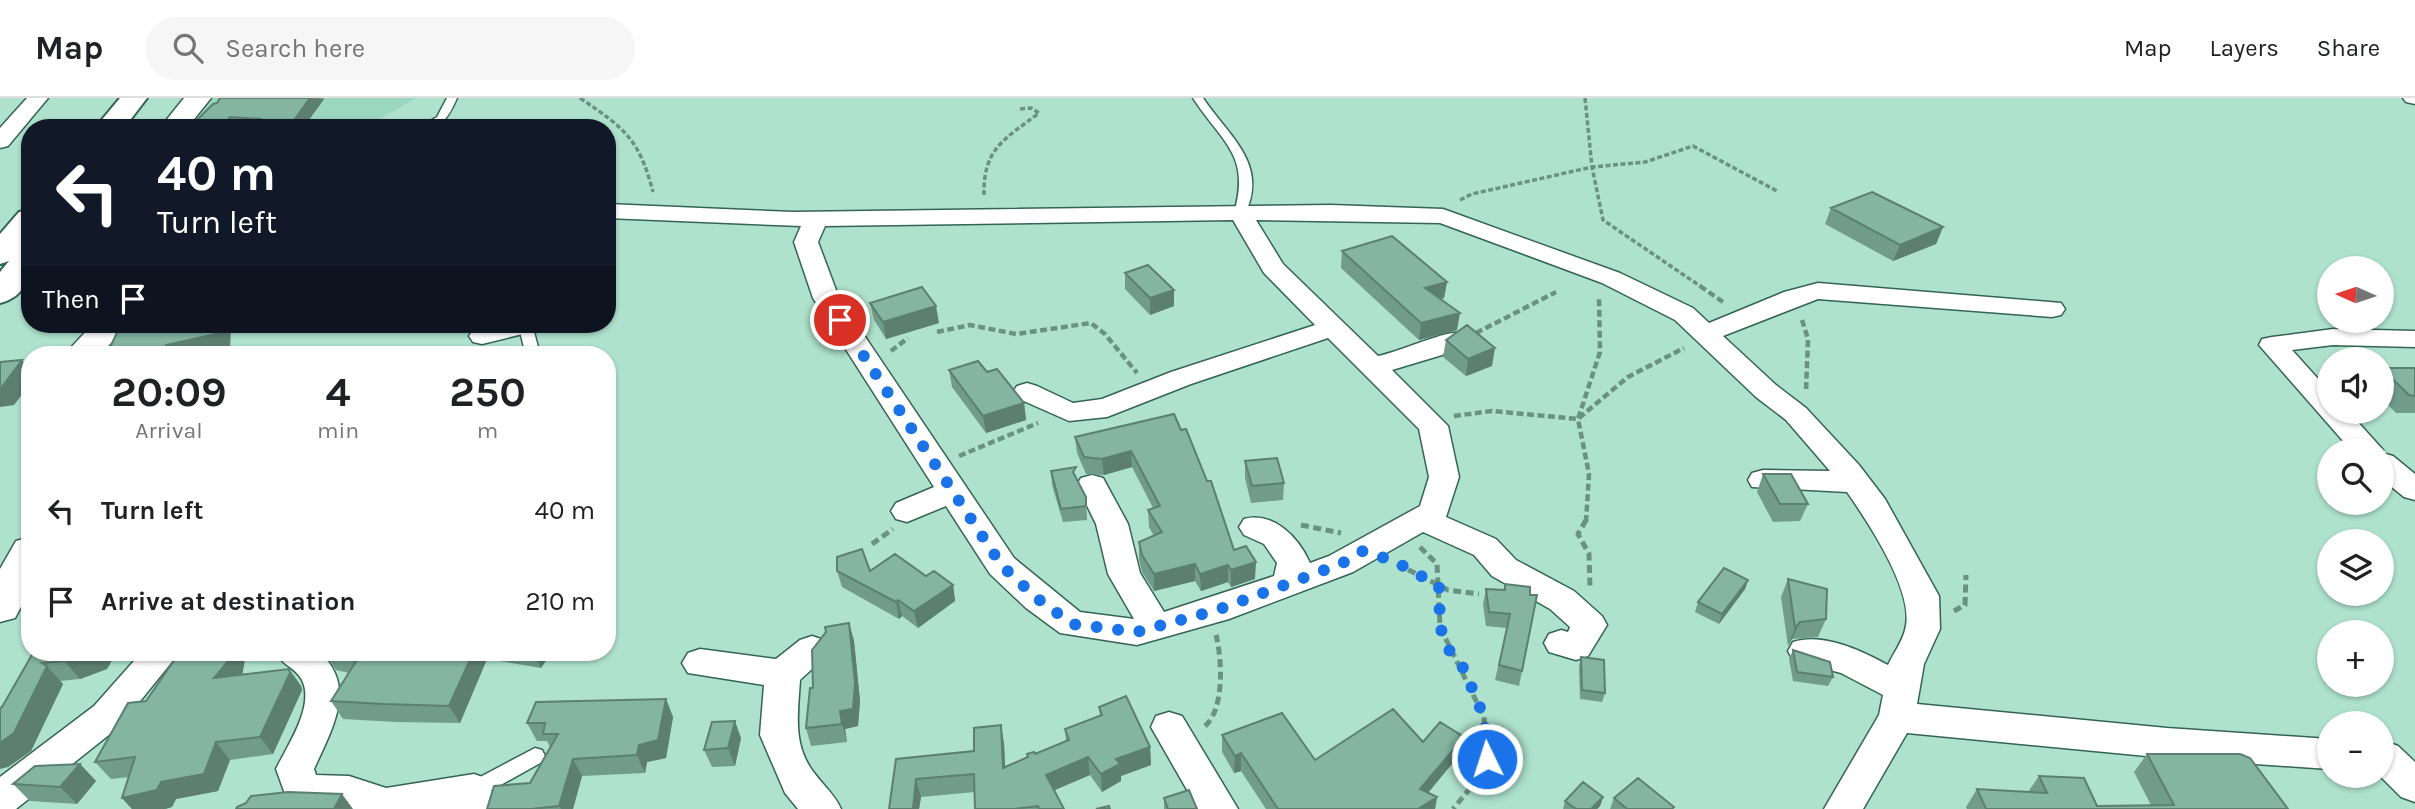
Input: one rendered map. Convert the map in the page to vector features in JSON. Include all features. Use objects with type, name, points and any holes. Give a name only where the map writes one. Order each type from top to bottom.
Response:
[{"type":"highway","points":[[116,119],[134,98]]},
{"type":"highway","points":[[142,119],[160,98]]},
{"type":"highway","points":[[0,254],[21,230]]},
{"type":"highway","points":[[0,293],[21,267]]},
{"type":"street","points":[[0,141],[38,98]]},
{"type":"street","points":[[180,119],[198,98]]},
{"type":"street","points":[[616,212],[816,219],[1240,213],[1443,216],[1611,278],[1684,314],[1712,337],[1766,391],[1796,414],[1856,482],[1874,507],[1922,596],[1923,629],[1906,664],[1900,703],[1843,809]]},
{"type":"street","points":[[816,219],[806,242],[826,298],[1002,566],[1038,599],[1072,624],[1137,632],[1341,564],[1434,512],[1444,477],[1433,426],[1273,268],[1240,213]]},
{"type":"street","points":[[1712,337],[1744,317],[1818,290],[2052,309]]},
{"type":"street","points":[[1027,392],[1066,410],[1107,408],[1331,328]]},
{"type":"street","points":[[89,346],[101,333]]},
{"type":"street","points":[[482,336],[494,333]]},
{"type":"street","points":[[2317,395],[2272,345],[2333,337],[2415,339]]},
{"type":"street","points":[[1372,366],[1408,358],[1447,341]]},
{"type":"street","points":[[2344,424],[2357,438]]},
{"type":"street","points":[[2394,473],[2415,490]]},
{"type":"street","points":[[907,510],[944,479]]},
{"type":"street","points":[[1763,480],[1856,482]]},
{"type":"street","points":[[1092,485],[1112,524],[1124,574],[1182,615]]},
{"type":"street","points":[[1412,524],[1485,547],[1504,568],[1562,600],[1590,625],[1576,647],[1561,643]]},
{"type":"street","points":[[1255,527],[1275,536],[1294,562],[1288,583]]},
{"type":"street","points":[[0,607],[21,568]]},
{"type":"street","points":[[812,649],[783,674],[778,735],[798,782],[822,809]]},
{"type":"street","points":[[1805,651],[1850,661],[1900,703],[2168,743],[2317,753]]},
{"type":"street","points":[[0,799],[107,716],[155,661]]},
{"type":"street","points":[[305,661],[313,666],[325,691],[318,723],[295,769],[302,790],[349,792],[386,806],[476,800]]},
{"type":"street","points":[[700,663],[783,674]]},
{"type":"street","points":[[1175,738],[1219,809]]},
{"type":"street","points":[[2394,757],[2415,786]]},
{"type":"lane","points":[[442,119],[452,98]]},
{"type":"lane","points":[[1198,98],[1226,133],[1248,171],[1248,194],[1240,213]]},
{"type":"lane","points":[[476,800],[535,757]]},
{"type":"path","points":[[580,98],[611,119]]},
{"type":"path","points":[[1585,98],[1592,167],[1603,220],[1744,317]]},
{"type":"path","points":[[984,196],[982,178],[988,153],[1039,113],[1031,108],[1018,109]]},
{"type":"path","points":[[616,122],[623,127],[646,164],[656,214]]},
{"type":"path","points":[[1430,216],[1472,194],[1592,167],[1645,162],[1693,146],[1777,191]]},
{"type":"path","points":[[1579,615],[1590,593],[1590,582],[1589,554],[1578,534],[1586,522],[1589,474],[1578,419],[1600,352],[1598,301],[1603,286],[1611,278]]},
{"type":"path","points":[[1447,341],[1481,331],[1556,292]]},
{"type":"path","points":[[1793,297],[1808,339],[1807,388],[1796,414]]},
{"type":"path","points":[[937,331],[960,323],[977,324],[1015,334],[1091,323],[1105,334],[1119,356],[1138,375],[1157,388]]},
{"type":"path","points":[[1578,419],[1604,391],[1649,364],[1712,337]]},
{"type":"path","points":[[944,479],[1066,410]]},
{"type":"path","points":[[1433,426],[1462,413],[1492,411],[1578,419]]},
{"type":"path","points":[[1294,524],[1340,533],[1439,586],[1479,594]]},
{"type":"path","points":[[1412,524],[1437,564],[1440,627],[1449,650],[1464,669],[1484,717],[1487,759],[1472,786],[1453,809]]},
{"type":"path","points":[[1175,738],[1213,719],[1221,645],[1182,615]]},
{"type":"shaded area","points":[[198,98],[416,98],[380,119],[180,119]]},
{"type":"building","points":[[220,98],[310,98],[295,119],[198,119]]},
{"type":"building","points":[[1872,192],[1943,227],[1900,245],[1831,208]]},
{"type":"building","points":[[1392,236],[1447,282],[1425,288],[1460,313],[1421,323],[1342,251]]},
{"type":"building","points":[[1148,265],[1174,290],[1150,298],[1125,273]]},
{"type":"building","points":[[922,287],[936,306],[883,322],[870,303]]},
{"type":"building","points":[[1467,325],[1495,348],[1468,359],[1446,340]]},
{"type":"building","points":[[117,333],[220,333],[166,346],[111,346]]},
{"type":"building","points":[[21,360],[1,388],[0,388],[0,362]]},
{"type":"building","points":[[978,361],[987,372],[997,369],[1024,403],[983,416],[949,370]]},
{"type":"building","points":[[2394,368],[2415,368],[2415,396],[2409,395],[2394,381]]},
{"type":"building","points":[[1174,414],[1181,430],[1186,429],[1207,481],[1211,481],[1234,550],[1246,546],[1256,562],[1231,570],[1228,565],[1200,574],[1195,564],[1154,574],[1142,555],[1139,542],[1162,532],[1148,510],[1160,506],[1131,451],[1102,459],[1084,457],[1075,437]]},
{"type":"building","points":[[1277,458],[1284,483],[1252,486],[1245,461]]},
{"type":"building","points":[[1076,467],[1073,472],[1086,497],[1086,506],[1061,509],[1051,471]]},
{"type":"building","points":[[1763,474],[1791,474],[1808,504],[1780,504]]},
{"type":"building","points":[[862,549],[870,571],[895,554],[926,576],[934,571],[953,585],[914,611],[898,600],[896,602],[837,571],[837,557]]},
{"type":"building","points":[[1724,568],[1748,580],[1722,614],[1698,602]]},
{"type":"building","points":[[1788,579],[1827,589],[1826,619],[1800,622],[1795,628]]},
{"type":"building","points":[[1505,584],[1530,587],[1530,595],[1537,595],[1522,671],[1499,665],[1510,614],[1489,612],[1486,589],[1505,590]]},
{"type":"building","points":[[849,623],[855,683],[853,709],[840,711],[842,724],[806,728],[810,688],[813,688],[812,650],[826,632],[825,627]]},
{"type":"building","points":[[1793,650],[1830,662],[1833,677],[1797,672]]},
{"type":"building","points":[[1581,657],[1604,660],[1605,693],[1582,690]]},
{"type":"building","points":[[28,661],[64,661],[42,663],[47,666],[14,733],[0,743],[2,707]]},
{"type":"building","points":[[174,661],[228,661],[214,678],[289,669],[290,673],[260,737],[216,742],[204,774],[161,782],[157,790],[122,798],[135,757],[95,762],[128,703],[146,701]]},
{"type":"building","points":[[356,661],[469,661],[449,706],[331,701]]},
{"type":"building","points":[[1126,696],[1150,747],[1116,759],[1120,764],[1101,774],[1088,757],[1046,775],[1064,809],[1039,809],[1038,806],[975,809],[974,774],[916,779],[913,809],[889,809],[896,759],[974,751],[974,728],[1001,725],[1003,768],[1028,757],[1027,754],[1035,754],[1069,740],[1065,729],[1102,715],[1099,707]]},
{"type":"building","points":[[666,699],[658,740],[639,745],[637,755],[573,759],[559,806],[487,809],[494,786],[530,783],[558,734],[543,734],[545,723],[527,723],[536,702]]},
{"type":"building","points":[[1393,709],[1423,742],[1440,722],[1464,737],[1420,789],[1437,797],[1418,809],[1278,809],[1241,753],[1235,756],[1222,735],[1282,713],[1315,760]]},
{"type":"building","points":[[735,721],[728,748],[704,750],[712,722]]},
{"type":"building","points":[[2147,754],[2240,754],[2250,758],[2288,809],[1986,809],[1977,789],[2047,793],[2039,776],[2084,778],[2097,806],[2174,805]]},
{"type":"building","points":[[80,764],[60,787],[13,784],[35,766]]},
{"type":"building","points":[[1638,778],[1674,807],[1627,809],[1614,798]]},
{"type":"building","points":[[1583,782],[1603,797],[1591,809],[1576,809],[1565,801]]},
{"type":"building","points":[[1189,790],[1197,809],[1168,809],[1164,798]]},
{"type":"building","points":[[288,792],[342,794],[334,809],[236,809],[251,796]]},
{"type":"route","points":[[840,320],[1002,566],[1038,599],[1072,624],[1137,632],[1217,610],[1341,564],[1363,551],[1394,561],[1439,586],[1440,627],[1449,650],[1464,669],[1484,717],[1487,759]]}]
